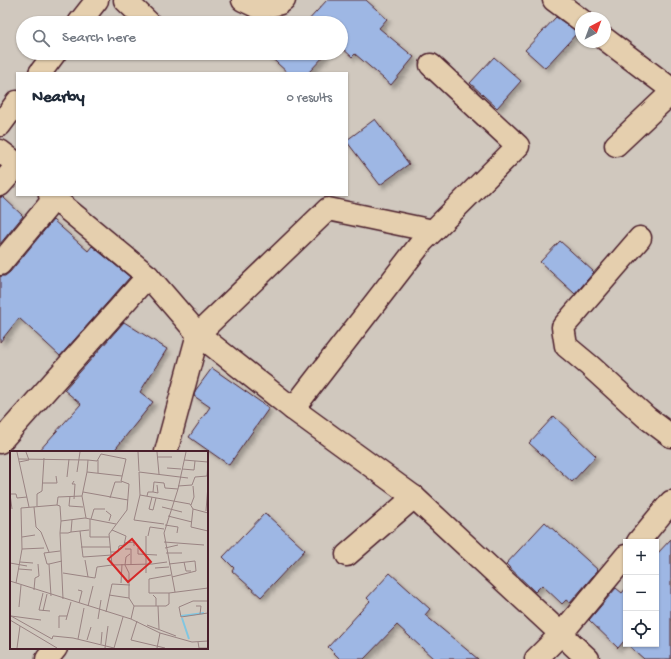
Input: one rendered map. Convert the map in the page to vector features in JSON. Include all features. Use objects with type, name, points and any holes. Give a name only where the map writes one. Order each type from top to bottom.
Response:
[{"type":"street","points":[[84,16],[97,0]]},
{"type":"street","points":[[125,0],[142,16]]},
{"type":"street","points":[[243,0],[260,8],[280,3],[284,0]]},
{"type":"street","points":[[554,0],[575,16]]},
{"type":"street","points":[[611,44],[671,89]]},
{"type":"street","points":[[41,72],[50,60]]},
{"type":"street","points":[[293,410],[422,242],[518,146],[430,65]]},
{"type":"street","points":[[616,145],[671,93]]},
{"type":"street","points":[[0,125],[16,103]]},
{"type":"street","points":[[0,151],[16,164]]},
{"type":"street","points":[[0,185],[16,166]]},
{"type":"street","points":[[0,264],[52,197],[148,276],[198,334],[293,410],[414,497],[588,659]]},
{"type":"street","points":[[166,451],[198,334],[328,209],[433,231]]},
{"type":"street","points":[[640,238],[563,327],[566,346],[646,417],[671,436]]},
{"type":"street","points":[[0,442],[148,276]]},
{"type":"street","points":[[347,555],[414,497]]},
{"type":"street","points":[[640,539],[671,502]]},
{"type":"street","points":[[536,659],[561,634],[623,560]]},
{"type":"street","points":[[47,659],[55,649]]},
{"type":"building","points":[[327,0],[366,0],[387,19],[379,28],[414,57],[391,85],[355,54],[352,57],[348,53],[348,16],[312,16]]},
{"type":"building","points":[[556,17],[575,30],[575,35],[545,68],[525,50]]},
{"type":"building","points":[[494,57],[521,81],[497,108],[470,83]]},
{"type":"building","points":[[274,60],[320,60],[309,72],[287,72]]},
{"type":"building","points":[[375,119],[409,164],[380,185],[348,143],[348,139]]},
{"type":"building","points":[[0,197],[3,197],[23,216],[0,244]]},
{"type":"building","points":[[53,220],[88,251],[92,246],[130,277],[60,356],[19,318],[0,342],[0,276],[5,276],[10,272]]},
{"type":"building","points":[[560,241],[594,272],[575,294],[540,262]]},
{"type":"building","points":[[124,322],[167,349],[140,392],[153,402],[114,451],[39,451],[81,404],[64,390]]},
{"type":"building","points":[[212,368],[269,408],[229,465],[189,437],[210,407],[194,396],[195,391]]},
{"type":"building","points":[[554,416],[596,456],[572,482],[529,443]]},
{"type":"building","points":[[265,513],[305,550],[261,597],[232,571],[234,568],[223,557]]},
{"type":"building","points":[[545,522],[598,570],[570,603],[566,600],[562,604],[542,585],[535,592],[506,564]]},
{"type":"building","points":[[671,539],[671,659],[644,659],[630,647],[659,647],[659,552]]},
{"type":"building","points":[[390,573],[430,609],[425,615],[478,659],[434,659],[397,625],[364,659],[340,659],[328,647],[370,601],[367,598]]},
{"type":"building","points":[[616,588],[622,593],[623,592],[623,642],[618,648],[589,620]]}]
